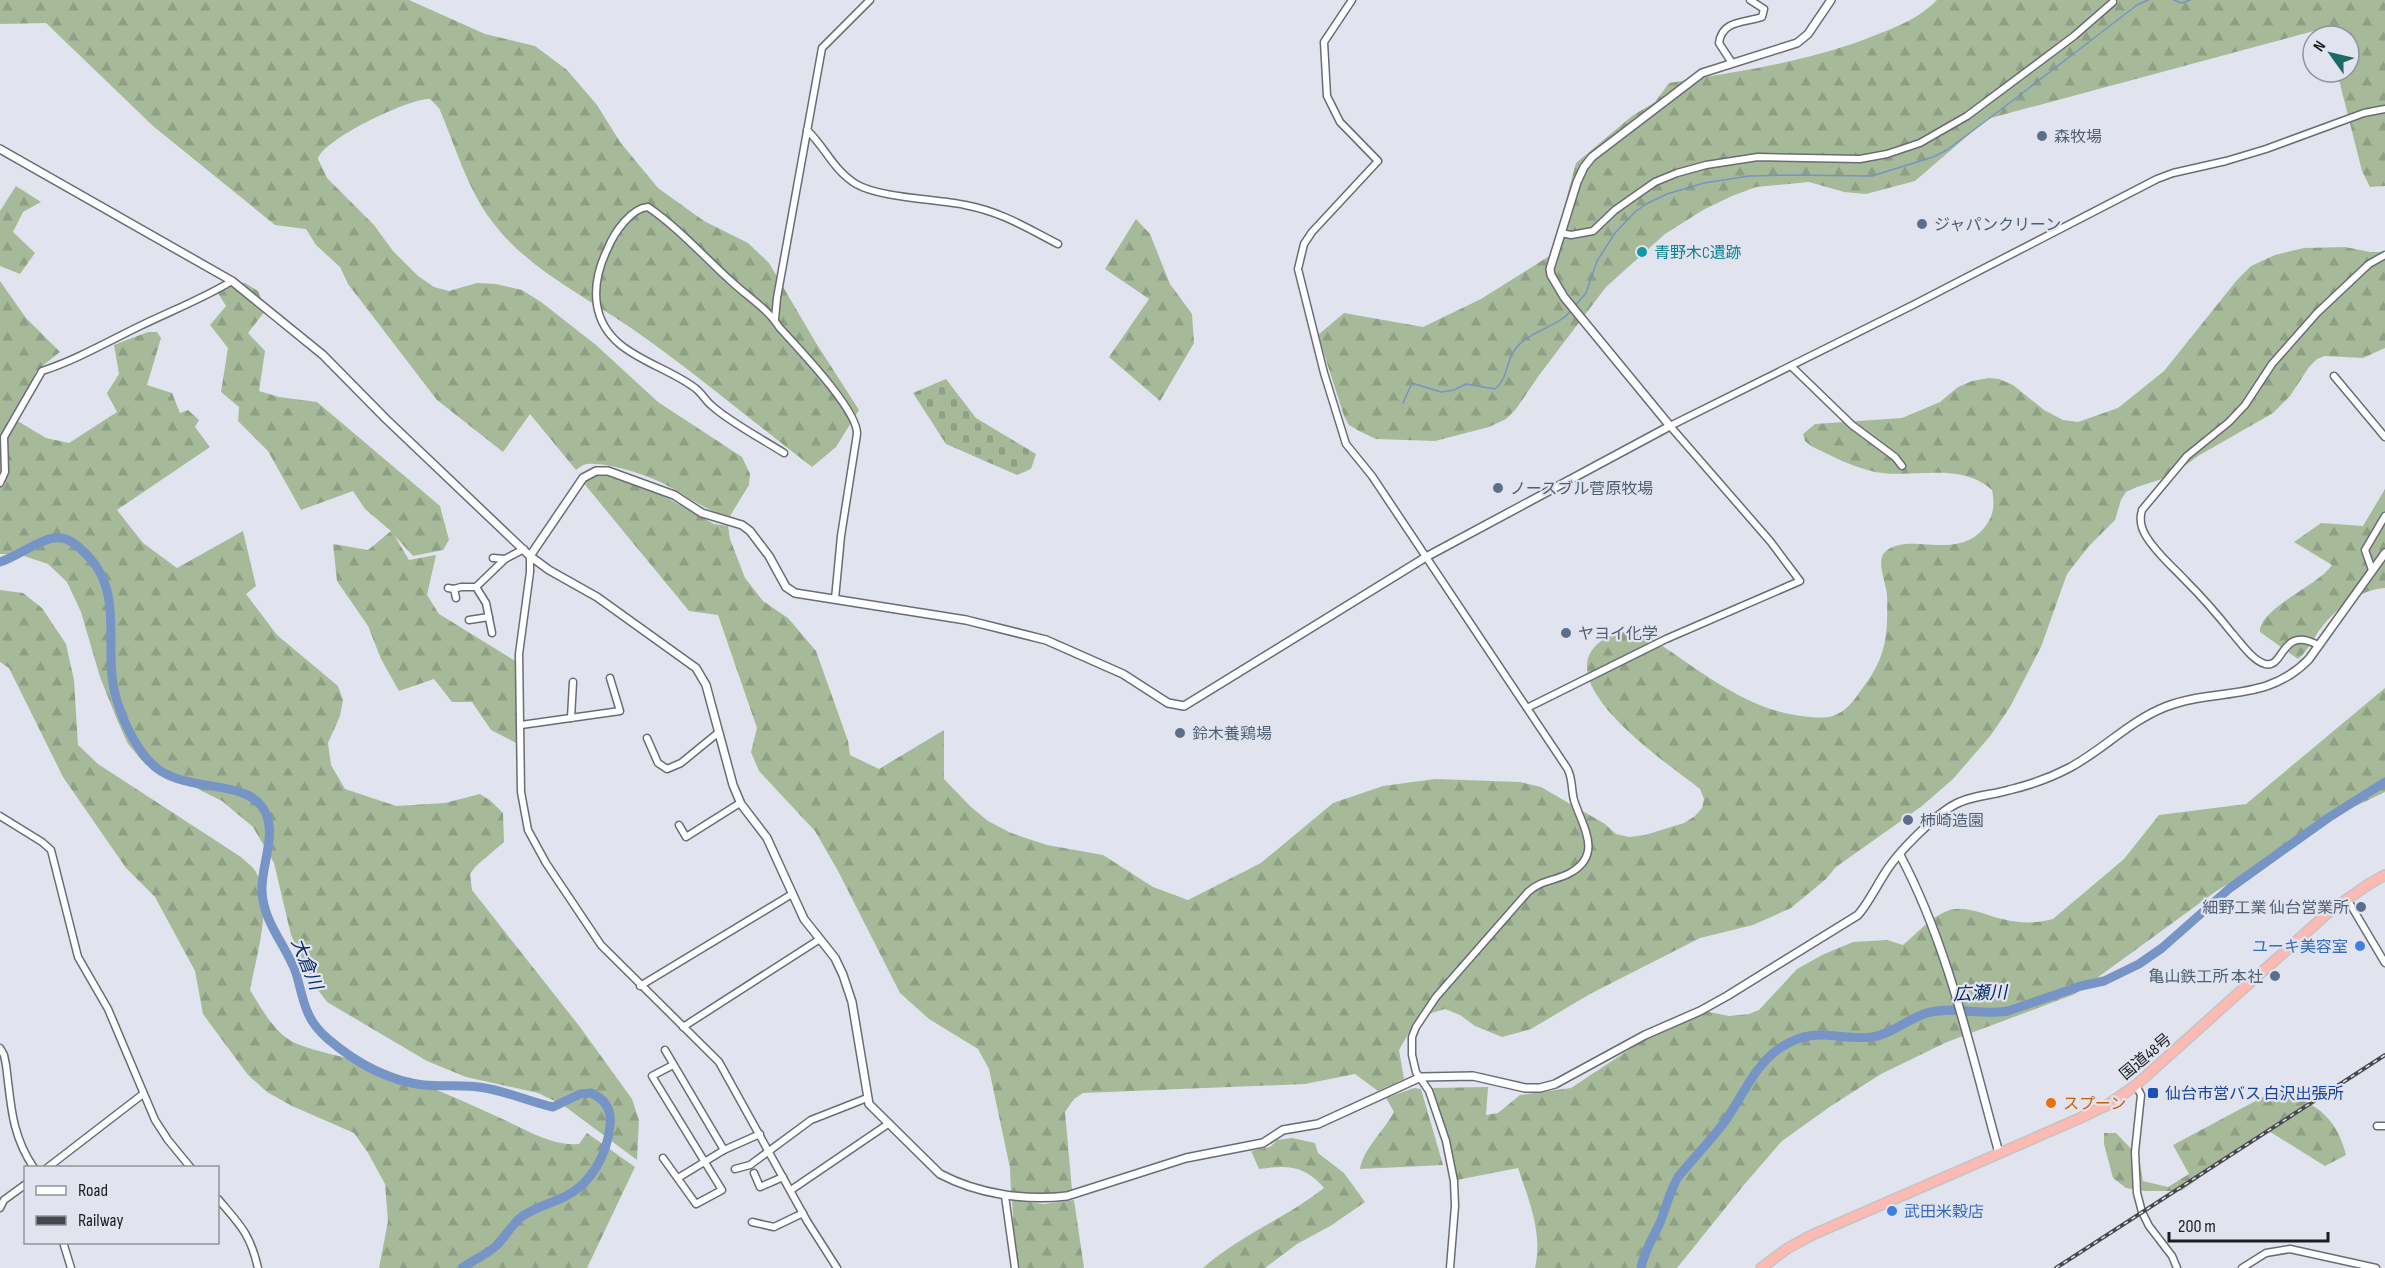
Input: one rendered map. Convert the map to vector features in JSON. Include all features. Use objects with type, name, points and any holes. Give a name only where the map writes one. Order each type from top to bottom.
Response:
[{"type":"highway","name":"国道48号","points":[[1761,1268],[1788,1248],[1812,1235],[2098,1109],[2136,1085],[2347,898],[2385,875]]},
{"type":"street","points":[[775,319],[822,48],[870,0]]},
{"type":"street","points":[[1352,0],[1324,42],[1327,96],[1340,122],[1378,161],[1312,232],[1301,251],[1298,269],[1324,373],[1346,444],[1372,476],[1570,773],[1574,797],[1589,839],[1589,847],[1584,860],[1570,873],[1536,884],[1528,892],[1436,997],[1412,1037],[1412,1055],[1416,1072],[1429,1091],[1446,1142],[1454,1181],[1455,1206],[1450,1268]]},
{"type":"street","points":[[1732,63],[1719,43],[1720,37],[1730,24],[1761,17],[1764,9],[1750,0]]},
{"type":"street","points":[[1527,708],[1666,639],[1800,581],[1770,541],[1564,297],[1550,269],[1580,174],[1592,157],[1696,77],[1732,63],[1797,44],[1808,34],[1831,0]]},
{"type":"street","points":[[1561,233],[1577,234],[1593,231],[1615,210],[1655,182],[1706,165],[1758,157],[1860,159],[1887,154],[1920,143],[1967,116],[2074,36],[2113,2]]},
{"type":"street","points":[[837,1268],[803,1213],[719,1062],[601,945],[546,863],[528,830],[521,792],[519,654],[530,556],[583,478],[596,471],[608,471],[678,497],[702,513],[742,525],[750,531],[769,556],[786,587],[795,593],[966,620],[1046,640],[1123,674],[1168,703],[1184,706],[1426,557],[1671,426],[2051,236],[2157,179],[2236,158],[2364,113],[2385,109]]},
{"type":"street","points":[[807,130],[817,139],[842,175],[864,188],[1000,213],[1058,244]]},
{"type":"street","points":[[0,149],[232,281],[323,355],[386,419],[530,556],[549,570],[597,597],[696,668],[706,685],[733,786],[740,803],[766,838],[804,919],[835,958],[852,1002],[867,1098],[876,1113],[940,1174],[949,1179],[1005,1196],[1050,1198],[1067,1196],[1186,1158],[1263,1143],[1283,1130],[1324,1122],[1420,1077],[1473,1076],[1525,1088],[1539,1088],[1555,1084],[1645,1035],[1718,1001],[1858,915],[1870,901],[1886,872],[1900,855],[1933,821],[1955,804],[2009,790],[2056,774],[2133,723],[2167,706],[2257,689],[2284,680],[2298,670],[2318,645],[2385,553]]},
{"type":"street","points":[[783,453],[711,406],[696,388],[626,349],[609,336],[599,315],[595,292],[608,245],[627,219],[638,209],[648,207],[665,219],[775,319],[779,327],[830,385],[857,428],[841,536],[835,599]]},
{"type":"street","points":[[2318,645],[2306,639],[2294,641],[2275,662],[2264,664],[2252,655],[2211,607],[2154,547],[2141,527],[2140,518],[2142,510],[2187,456],[2229,422],[2245,405],[2272,364],[2317,313],[2369,264],[2385,255]]},
{"type":"street","points":[[0,483],[5,472],[4,437],[42,371],[62,365],[139,326],[204,298],[232,281]]},
{"type":"street","points":[[1791,366],[1852,425],[1895,457],[1902,466]]},
{"type":"street","points":[[2334,376],[2385,437]]},
{"type":"street","points":[[2372,570],[2365,549],[2385,516]]},
{"type":"street","points":[[456,598],[451,589],[476,587],[506,559],[524,549]]},
{"type":"street","points":[[493,558],[506,559]]},
{"type":"street","points":[[476,587],[486,603],[492,633]]},
{"type":"street","points":[[469,620],[489,617]]},
{"type":"street","points":[[521,725],[620,711],[610,678]]},
{"type":"street","points":[[571,718],[573,682]]},
{"type":"street","points":[[647,738],[658,764],[667,769],[681,763],[719,732]]},
{"type":"street","points":[[679,825],[686,837],[740,803]]},
{"type":"street","points":[[0,816],[51,850],[78,957],[108,1009],[160,1129],[190,1166]]},
{"type":"street","points":[[1900,855],[1924,905],[1942,954],[1999,1153]]},
{"type":"street","points":[[640,986],[792,894]]},
{"type":"street","points":[[2347,898],[2385,963]]},
{"type":"street","points":[[683,1027],[820,939]]},
{"type":"street","points":[[0,1048],[6,1065],[15,1132],[33,1166]]},
{"type":"street","points":[[665,1050],[724,1150]]},
{"type":"street","points":[[663,1158],[696,1204],[722,1190],[652,1076],[673,1065]]},
{"type":"street","points":[[2136,1085],[2141,1095],[2136,1137],[2137,1193],[2149,1226],[2172,1256],[2177,1268]]},
{"type":"street","points":[[48,1166],[143,1094]]},
{"type":"street","points":[[735,1169],[750,1166],[811,1120],[867,1098]]},
{"type":"street","points":[[790,1190],[888,1124]]},
{"type":"street","points":[[2377,1126],[2385,1126]]},
{"type":"street","points":[[678,1178],[724,1150],[760,1134]]},
{"type":"street","points":[[754,1173],[760,1187],[783,1177]]},
{"type":"street","points":[[0,1208],[4,1200],[24,1185]]},
{"type":"street","points":[[1005,1196],[1015,1268]]},
{"type":"street","points":[[219,1199],[246,1232],[253,1246],[258,1268]]},
{"type":"street","points":[[752,1222],[774,1227],[803,1213]]},
{"type":"street","points":[[64,1244],[71,1268]]},
{"type":"street","points":[[2242,1268],[2266,1253],[2290,1249],[2376,1268]]},
{"type":"green space","points":[[0,0],[409,0],[485,34],[535,46],[567,70],[597,105],[620,142],[658,188],[704,221],[748,243],[769,263],[859,410],[836,447],[812,467],[654,344],[556,280],[521,252],[491,220],[475,194],[439,108],[430,99],[419,101],[386,113],[334,141],[318,159],[327,178],[374,225],[393,251],[418,276],[434,287],[449,291],[477,283],[496,284],[522,290],[596,345],[658,402],[742,457],[750,474],[749,485],[730,516],[705,507],[660,482],[629,470],[596,464],[585,465],[576,470],[530,414],[503,452],[437,400],[348,284],[340,267],[316,245],[306,229],[275,225],[153,126],[46,23],[0,24]]},
{"type":"green space","points":[[1937,0],[2385,0],[2385,186],[2370,187],[2362,171],[2340,84],[2361,84],[2361,24],[2301,24],[2301,34],[1987,119],[1915,181],[1866,194],[1844,192],[1809,182],[1756,187],[1732,196],[1703,210],[1665,234],[1606,287],[1516,409],[1506,419],[1489,427],[1435,441],[1376,439],[1349,425],[1318,335],[1344,313],[1423,327],[1481,299],[1551,255],[1576,163],[1632,116],[1655,102],[1669,83],[1775,65],[1827,52],[1902,24]]},
{"type":"green space","points":[[16,186],[41,202],[23,212],[13,232],[35,253],[20,274],[0,266],[0,211]]},
{"type":"green space","points":[[1136,219],[1150,234],[1170,284],[1192,314],[1194,343],[1160,401],[1109,357],[1149,299],[1105,269]]},
{"type":"green space","points":[[2345,247],[2370,252],[2385,252],[2385,348],[2363,358],[2325,356],[2317,359],[2290,396],[2273,413],[2198,456],[2171,476],[2126,492],[2115,520],[2089,546],[2067,574],[2041,647],[2010,707],[1991,735],[1953,779],[1922,806],[1836,867],[1826,879],[1791,908],[1753,925],[1700,938],[1590,994],[1531,1029],[1502,1037],[1475,1026],[1460,1015],[1445,1009],[1428,1014],[1415,1022],[1399,1050],[1404,1079],[1378,1091],[1355,1074],[1305,1084],[1083,1093],[1074,1099],[1065,1112],[1072,1190],[1044,1198],[1011,1192],[1010,1168],[989,1069],[978,1049],[929,1019],[900,993],[815,831],[759,771],[751,752],[757,728],[718,615],[689,611],[582,481],[596,473],[613,475],[642,484],[714,524],[728,526],[730,539],[745,578],[763,601],[788,618],[816,651],[848,741],[850,755],[879,769],[944,730],[944,779],[988,821],[1011,833],[1047,845],[1103,855],[1153,887],[1188,900],[1261,863],[1333,803],[1383,786],[1435,779],[1520,782],[1541,787],[1605,824],[1616,834],[1629,837],[1645,835],[1684,823],[1702,808],[1704,799],[1700,789],[1642,743],[1600,700],[1589,679],[1588,658],[1601,641],[1613,634],[1625,632],[1649,637],[1722,686],[1760,705],[1801,716],[1821,718],[1833,716],[1853,701],[1877,666],[1881,655],[1886,633],[1887,595],[1881,560],[1886,551],[1908,544],[1960,543],[1973,538],[1984,528],[1992,515],[1992,490],[1979,481],[1951,473],[1890,474],[1867,470],[1811,446],[1805,441],[1803,434],[1815,424],[1902,418],[1940,402],[1958,387],[1972,381],[1989,378],[1999,379],[2013,385],[2044,410],[2063,420],[2078,422],[2118,408],[2164,371],[2237,280],[2251,266],[2275,255],[2304,248]]},
{"type":"green space","points":[[0,281],[26,318],[60,352],[36,371],[29,388],[11,417],[46,438],[69,443],[117,412],[107,393],[119,374],[114,345],[148,332],[157,332],[161,338],[147,385],[172,393],[180,413],[188,410],[199,420],[195,427],[210,447],[117,510],[143,543],[177,568],[243,531],[256,586],[246,594],[277,635],[338,686],[343,700],[340,716],[328,743],[331,765],[345,789],[396,806],[445,803],[480,794],[503,813],[504,842],[470,874],[472,890],[580,1027],[632,1099],[639,1120],[637,1160],[563,1105],[538,1093],[466,1077],[427,1061],[327,1002],[315,986],[291,935],[274,863],[253,827],[222,801],[192,786],[168,778],[145,764],[128,744],[100,677],[81,612],[67,582],[48,564],[18,554],[0,554]]},
{"type":"green space","points":[[245,283],[258,291],[266,310],[248,333],[265,351],[259,391],[279,397],[317,402],[440,506],[449,540],[443,550],[413,556],[394,535],[409,560],[436,555],[427,595],[439,614],[517,662],[518,744],[491,730],[472,702],[452,702],[434,679],[399,691],[381,659],[368,626],[337,581],[333,544],[368,550],[391,531],[365,509],[353,491],[301,510],[268,451],[238,421],[239,407],[221,392],[228,348],[210,325],[226,306],[218,293],[231,285]]},
{"type":"green space","points":[[946,379],[976,418],[1036,454],[1031,469],[1017,475],[946,444],[913,393]]},
{"type":"green space","points":[[2385,489],[2385,588],[2367,592],[2341,607],[2321,628],[2298,659],[2260,632],[2262,623],[2269,614],[2315,581],[2332,565],[2294,542],[2321,523],[2363,526]]},
{"type":"green space","points":[[0,590],[23,593],[42,608],[66,644],[74,680],[78,745],[98,764],[241,857],[256,871],[264,901],[262,931],[250,990],[268,1019],[286,1038],[319,1051],[368,1064],[424,1085],[546,1139],[579,1144],[587,1133],[635,1167],[587,1268],[379,1268],[388,1221],[385,1184],[368,1153],[354,1133],[292,1106],[267,1092],[248,1075],[203,1014],[195,971],[155,897],[126,868],[63,777],[9,668],[0,662]]},
{"type":"green space","points":[[2385,688],[2385,792],[2337,815],[2215,892],[2075,994],[1947,1042],[1881,1074],[1831,1106],[1782,1141],[1677,1268],[1535,1268],[1536,1230],[1518,1168],[1452,1181],[1441,1117],[1430,1088],[1488,1087],[1486,1115],[1498,1113],[1520,1095],[1571,1088],[1680,1016],[1709,1012],[1729,1016],[1749,1014],[1759,1010],[1797,969],[1853,942],[1887,940],[1903,945],[1935,917],[1954,909],[1968,909],[2021,922],[2053,919],[2124,859],[2159,815],[2246,804]]},
{"type":"green space","points":[[1414,1088],[1421,1089],[1443,1165],[1360,1169],[1369,1147],[1394,1112],[1386,1098]]},
{"type":"green space","points":[[2276,1090],[2302,1100],[2322,1112],[2336,1130],[2346,1155],[2325,1166],[2267,1130],[2181,1191],[2145,1191],[2126,1188],[2113,1178],[2104,1144],[2104,1133],[2116,1133],[2139,1157],[2143,1181],[2168,1187],[2189,1174],[2173,1145]]},
{"type":"green space","points":[[1292,1138],[1315,1143],[1318,1153],[1344,1173],[1365,1202],[1332,1225],[1297,1244],[1265,1268],[1203,1268],[1232,1246],[1324,1188],[1310,1175],[1294,1168],[1259,1169],[1251,1151],[1270,1147],[1277,1140]]},
{"type":"green space","points":[[1012,1200],[1044,1204],[1074,1200],[1084,1268],[1016,1268]]},
{"type":"waterway","points":[[1574,307],[1586,293],[1597,261],[1615,233],[1646,204],[1667,194],[1704,183],[1749,176],[1872,176],[1933,157],[1947,150],[2137,5],[2148,0]]},
{"type":"waterway","points":[[2174,0],[2181,3],[2190,0]]},
{"type":"waterway","points":[[1403,403],[1412,383],[1441,392],[1454,390],[1466,384],[1495,389],[1503,380],[1516,348],[1529,337],[1565,317],[1571,311]]},
{"type":"waterway","name":"大倉川","points":[[0,562],[38,543],[60,538],[67,539],[76,545],[97,567],[105,584],[109,601],[112,675],[115,694],[124,721],[149,761],[163,772],[179,779],[231,789],[246,794],[259,803],[267,816],[269,825],[269,844],[262,882],[266,913],[292,963],[310,1017],[328,1039],[373,1069],[411,1083],[485,1088],[553,1107],[580,1094],[591,1093],[600,1098],[606,1106],[610,1115],[606,1147],[591,1176],[566,1196],[520,1218],[496,1246],[462,1268]]},
{"type":"waterway","name":"広瀬川","points":[[1641,1268],[1678,1177],[1730,1115],[1748,1083],[1763,1064],[1780,1048],[1793,1041],[1815,1035],[1872,1037],[1888,1032],[1923,1014],[1940,1010],[2008,1011],[2081,986],[2104,981],[2139,964],[2162,948],[2230,888],[2328,818],[2385,782]]},
{"type":"railway","points":[[2056,1268],[2385,1055]]},
{"type":"place","name":"森牧場","points":[[2042,136]]},
{"type":"place","name":"ジャパンクリーン","points":[[1922,224]]},
{"type":"place","name":"青野木C遺跡","points":[[1642,252]]},
{"type":"place","name":"ノースブル菅原牧場","points":[[1498,488]]},
{"type":"place","name":"ヤヨイ化学","points":[[1566,633]]},
{"type":"place","name":"鈴木養鶏場","points":[[1180,733]]},
{"type":"place","name":"柿崎造園","points":[[1908,820]]},
{"type":"place","name":"細野工業 仙台営業所","points":[[2361,907]]},
{"type":"place","name":"ユーキ美容室","points":[[2360,946]]},
{"type":"place","name":"亀山鉄工所 本社","points":[[2275,976]]},
{"type":"place","name":"仙台市営バス 白沢出張所","points":[[2153,1093]]},
{"type":"place","name":"スプーン","points":[[2051,1103]]},
{"type":"place","name":"武田米穀店","points":[[1892,1211]]}]
